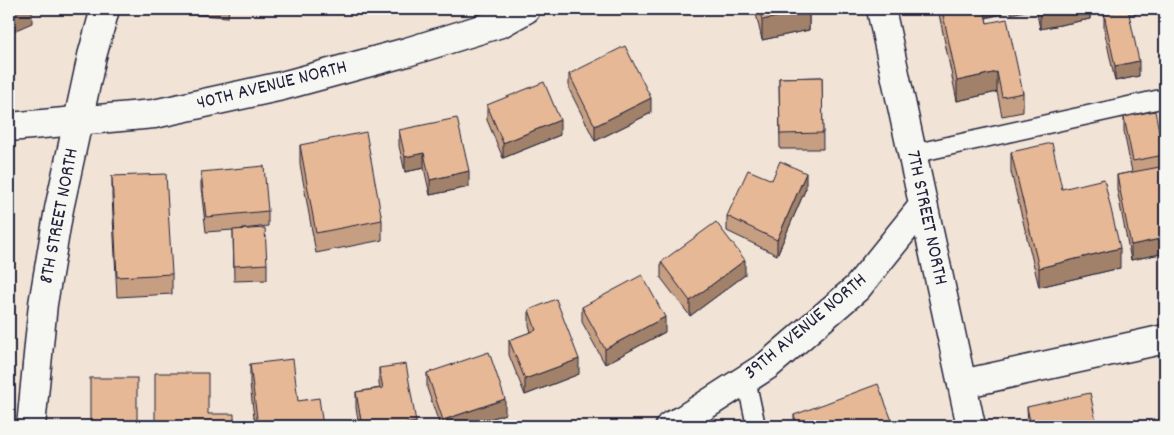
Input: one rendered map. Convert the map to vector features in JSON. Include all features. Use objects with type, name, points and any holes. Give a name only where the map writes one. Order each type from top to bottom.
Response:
[{"type":"street","name":"8TH STREET NORTH","points":[[31,426],[43,304],[59,209],[92,56],[105,9]]},
{"type":"street","name":"40TH AVENUE NORTH","points":[[9,127],[154,114],[282,86],[407,52],[501,23],[526,9]]},
{"type":"street","name":"7TH STREET NORTH","points":[[881,9],[971,426]]},
{"type":"street","name":"39TH AVENUE NORTH","points":[[670,426],[768,365],[857,288],[923,206]]},
{"type":"street","points":[[962,384],[1165,339]]},
{"type":"lane","points":[[912,154],[1165,98]]},
{"type":"lane","points":[[746,379],[756,426]]},
{"type":"building","points":[[9,9],[19,9],[9,13]]},
{"type":"building","points":[[760,9],[809,9],[809,10],[762,20]]},
{"type":"building","points":[[942,9],[984,9],[987,23],[1007,19],[1023,93],[1002,97],[997,72],[957,81]]},
{"type":"building","points":[[1039,9],[1066,9],[1040,14]]},
{"type":"building","points":[[1128,9],[1139,61],[1115,66],[1104,14]]},
{"type":"building","points":[[625,46],[651,98],[595,126],[569,74]]},
{"type":"building","points":[[822,77],[823,133],[780,134],[779,78]]},
{"type":"building","points":[[544,82],[560,120],[503,143],[487,105]]},
{"type":"building","points":[[1155,111],[1164,155],[1133,161],[1124,117]]},
{"type":"building","points":[[457,118],[469,171],[430,180],[424,153],[405,157],[399,130]]},
{"type":"building","points":[[366,132],[382,220],[316,233],[300,145]]},
{"type":"building","points":[[1052,143],[1062,189],[1104,179],[1120,248],[1039,268],[1011,152]]},
{"type":"building","points":[[780,161],[806,173],[777,240],[727,216],[748,170],[772,180]]},
{"type":"building","points":[[264,166],[268,211],[206,217],[201,172]]},
{"type":"building","points":[[1165,166],[1165,238],[1131,245],[1117,175]]},
{"type":"building","points":[[166,174],[172,274],[117,277],[112,176]]},
{"type":"building","points":[[716,222],[745,260],[690,301],[661,262]]},
{"type":"building","points":[[265,228],[267,264],[234,266],[233,230]]},
{"type":"building","points":[[642,275],[665,317],[605,349],[582,307]]},
{"type":"building","points":[[556,299],[579,359],[525,379],[509,340],[536,330],[529,310]]},
{"type":"building","points":[[489,352],[505,399],[443,420],[427,373]]},
{"type":"building","points":[[293,359],[298,401],[319,398],[323,426],[258,426],[250,364]]},
{"type":"building","points":[[406,364],[416,422],[391,426],[362,426],[356,392],[383,388],[379,368]]},
{"type":"building","points":[[155,373],[208,373],[208,414],[234,414],[234,426],[155,426]]},
{"type":"building","points":[[90,378],[137,378],[137,426],[90,426]]},
{"type":"building","points":[[878,384],[894,426],[798,426],[794,415]]},
{"type":"building","points":[[1090,393],[1097,426],[1031,426],[1027,407]]}]
